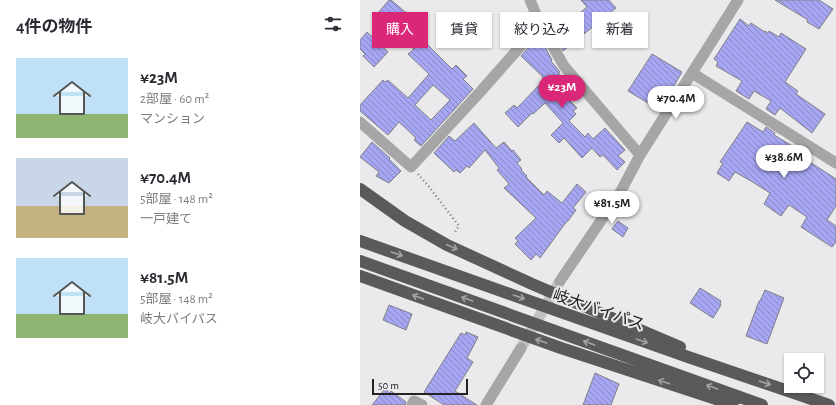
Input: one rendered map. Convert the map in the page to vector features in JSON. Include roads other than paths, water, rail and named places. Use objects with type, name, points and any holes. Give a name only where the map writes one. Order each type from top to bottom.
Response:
[{"type":"highway","points":[[360,189],[404,220],[446,245],[532,284],[679,346],[691,358]]},
{"type":"highway","name":"岐大バイパス","points":[[360,241],[829,405]]},
{"type":"highway","points":[[360,261],[762,405]]},
{"type":"highway","points":[[360,276],[561,348],[728,403],[740,398]]},
{"type":"street","points":[[530,0],[535,12]]},
{"type":"street","points":[[560,282],[621,191],[640,155],[738,0]]},
{"type":"street","points":[[360,122],[411,167],[519,48]]},
{"type":"street","points":[[554,48],[564,66],[640,155]]},
{"type":"street","points":[[692,72],[836,163]]},
{"type":"street","points":[[486,405],[521,348]]},
{"type":"street","points":[[412,405],[414,401],[422,405]]},
{"type":"tunnel","points":[[521,348],[560,281]]}]
